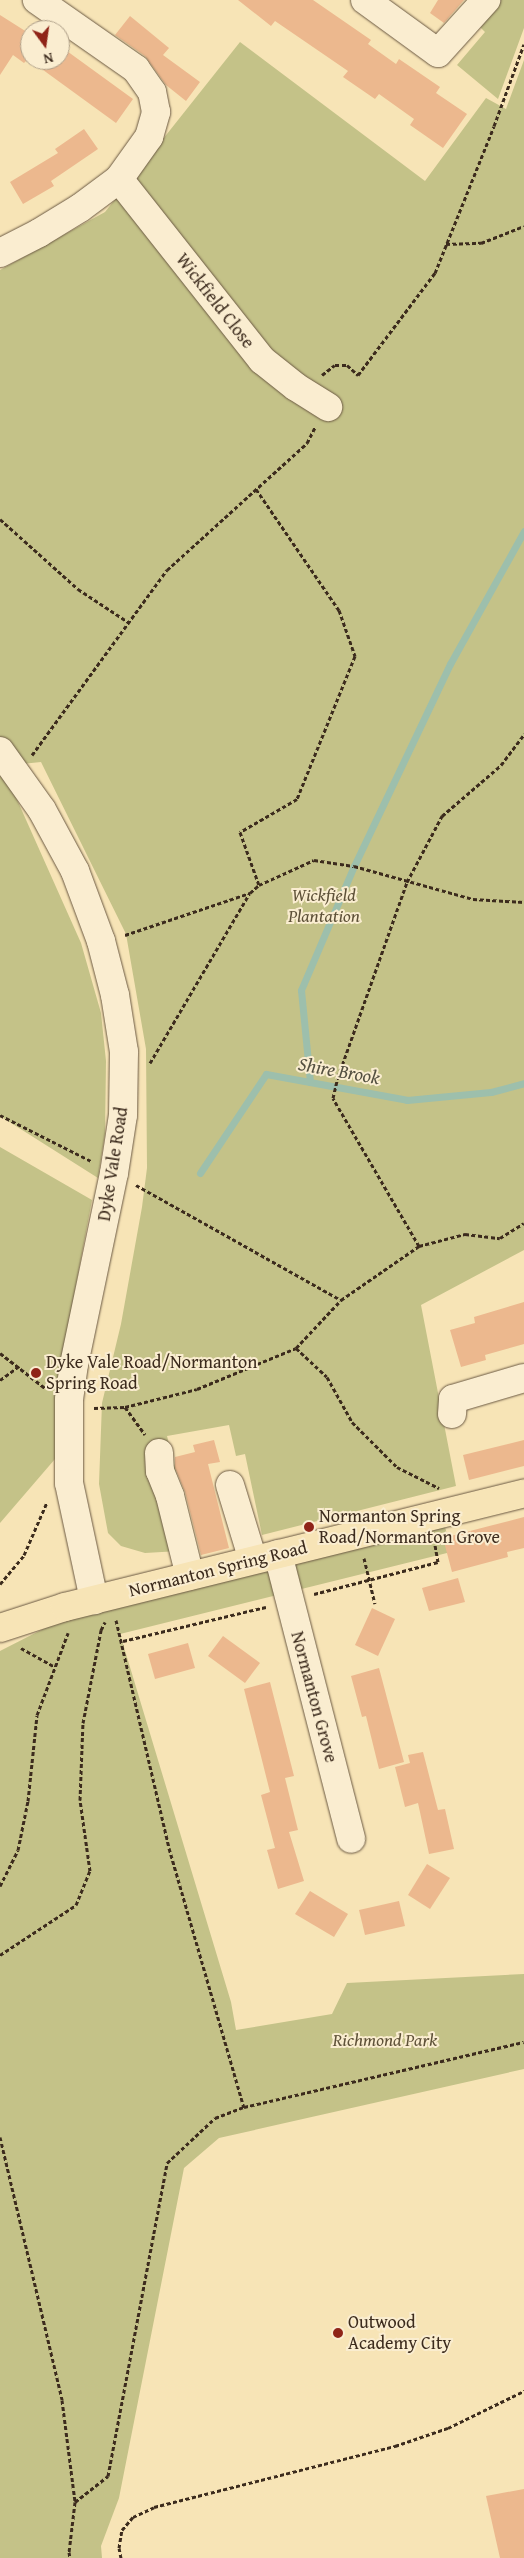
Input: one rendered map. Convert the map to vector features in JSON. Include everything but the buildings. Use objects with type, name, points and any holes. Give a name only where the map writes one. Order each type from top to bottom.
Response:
[{"type":"main road","name":"Normanton Spring Road","points":[[0,1628],[45,1612],[106,1601],[190,1576],[524,1493]]},
{"type":"street","points":[[0,253],[72,213],[119,179],[149,137],[156,112],[152,92],[136,69],[37,0]]},
{"type":"street","points":[[365,0],[438,53],[486,0]]},
{"type":"street","name":"Wickfield Close","points":[[119,179],[262,360],[317,400]]},
{"type":"street","name":"Dyke Vale Road","points":[[0,751],[42,810],[75,871],[100,941],[115,995],[124,1052],[123,1115],[114,1173],[74,1364],[69,1404],[70,1483],[106,1601]]},
{"type":"street","points":[[452,1414],[454,1399],[524,1378]]},
{"type":"street","points":[[158,1453],[160,1471],[170,1496],[190,1576]]},
{"type":"street","name":"Normanton Grove","points":[[230,1485],[265,1557],[351,1839]]},
{"type":"path","points":[[18,776],[167,570],[307,444],[316,425],[317,400],[335,365],[347,365],[358,375],[435,273],[524,44]]},
{"type":"path","points":[[446,244],[481,243],[524,226]]},
{"type":"path","points":[[256,489],[339,610],[355,656],[297,799],[240,832],[259,885]]},
{"type":"path","points":[[0,519],[78,588],[128,622]]},
{"type":"path","points":[[420,1246],[333,1098],[338,1077],[407,882],[442,816],[501,765],[524,734]]},
{"type":"path","points":[[124,1072],[143,1074],[250,893],[259,885],[314,860],[354,866],[472,899],[524,902]]},
{"type":"path","points":[[100,941],[250,893]]},
{"type":"path","points":[[0,1115],[114,1173],[340,1300]]},
{"type":"path","points":[[0,1353],[19,1366],[52,1394],[69,1404],[126,1407],[197,1389],[296,1348],[340,1300],[420,1246],[465,1234],[500,1238],[524,1223]]},
{"type":"path","points":[[296,1348],[327,1376],[344,1403],[352,1422],[396,1467],[440,1488],[446,1512]]},
{"type":"path","points":[[0,1380],[19,1366]]},
{"type":"path","points":[[126,1407],[158,1453]]},
{"type":"path","points":[[0,1584],[24,1555],[50,1496]]},
{"type":"path","points":[[310,1596],[438,1562],[433,1537]]},
{"type":"path","points":[[363,1553],[375,1604]]},
{"type":"path","points":[[106,1601],[169,1848],[244,2108]]},
{"type":"path","points":[[0,1955],[76,1905],[90,1871],[80,1800],[83,1723],[106,1601]]},
{"type":"path","points":[[123,1641],[271,1606]]},
{"type":"path","points":[[0,1886],[18,1850],[28,1801],[37,1715],[54,1666],[70,1629]]},
{"type":"path","points":[[20,1647],[54,1666]]},
{"type":"path","points":[[75,2502],[108,2476],[167,2163],[215,2118],[244,2108],[524,2042]]},
{"type":"path","points":[[0,2137],[62,2400],[75,2502],[69,2552],[70,2558]]},
{"type":"path","points":[[121,2558],[119,2548],[122,2530],[133,2517],[154,2508],[395,2446],[448,2428],[524,2392]]},
{"type":"green space","points":[[494,0],[524,0],[524,28],[498,99],[457,65],[485,32],[476,23]]},
{"type":"green space","name":"Wickfield Plantation","points":[[240,42],[425,181],[486,98],[506,109],[524,60],[524,1250],[421,1305],[456,1486],[262,1535],[245,1454],[236,1456],[229,1425],[167,1436],[196,1550],[145,1553],[121,1546],[108,1533],[99,1484],[102,1403],[121,1324],[147,1168],[146,1049],[126,934],[41,762],[2,766],[81,943],[101,1013],[106,1061],[105,1134],[98,1178],[0,1116],[0,270],[105,212]]},
{"type":"green space","points":[[0,1147],[92,1200],[58,1381],[55,1459],[0,1523]]},
{"type":"green space","name":"Richmond Park","points":[[443,1518],[451,1552],[120,1634],[231,2002],[236,2030],[332,2014],[347,1983],[524,1974],[524,2069],[219,2138],[184,2168],[119,2498],[101,2546],[102,2558],[0,2558],[0,1651],[47,1627],[112,1605]]},
{"type":"waterway","points":[[310,1082],[301,990],[354,866],[450,664],[524,531]]},
{"type":"waterway","name":"Shire Brook","points":[[200,1173],[266,1074],[407,1100],[491,1092],[524,1083]]},
{"type":"place","name":"Dyke Vale Road/Normanton Spring Road","points":[[36,1373]]},
{"type":"place","name":"Normanton Spring Road/Normanton Grove","points":[[309,1527]]},
{"type":"place","name":"Outwood Academy City","points":[[338,2333]]}]
